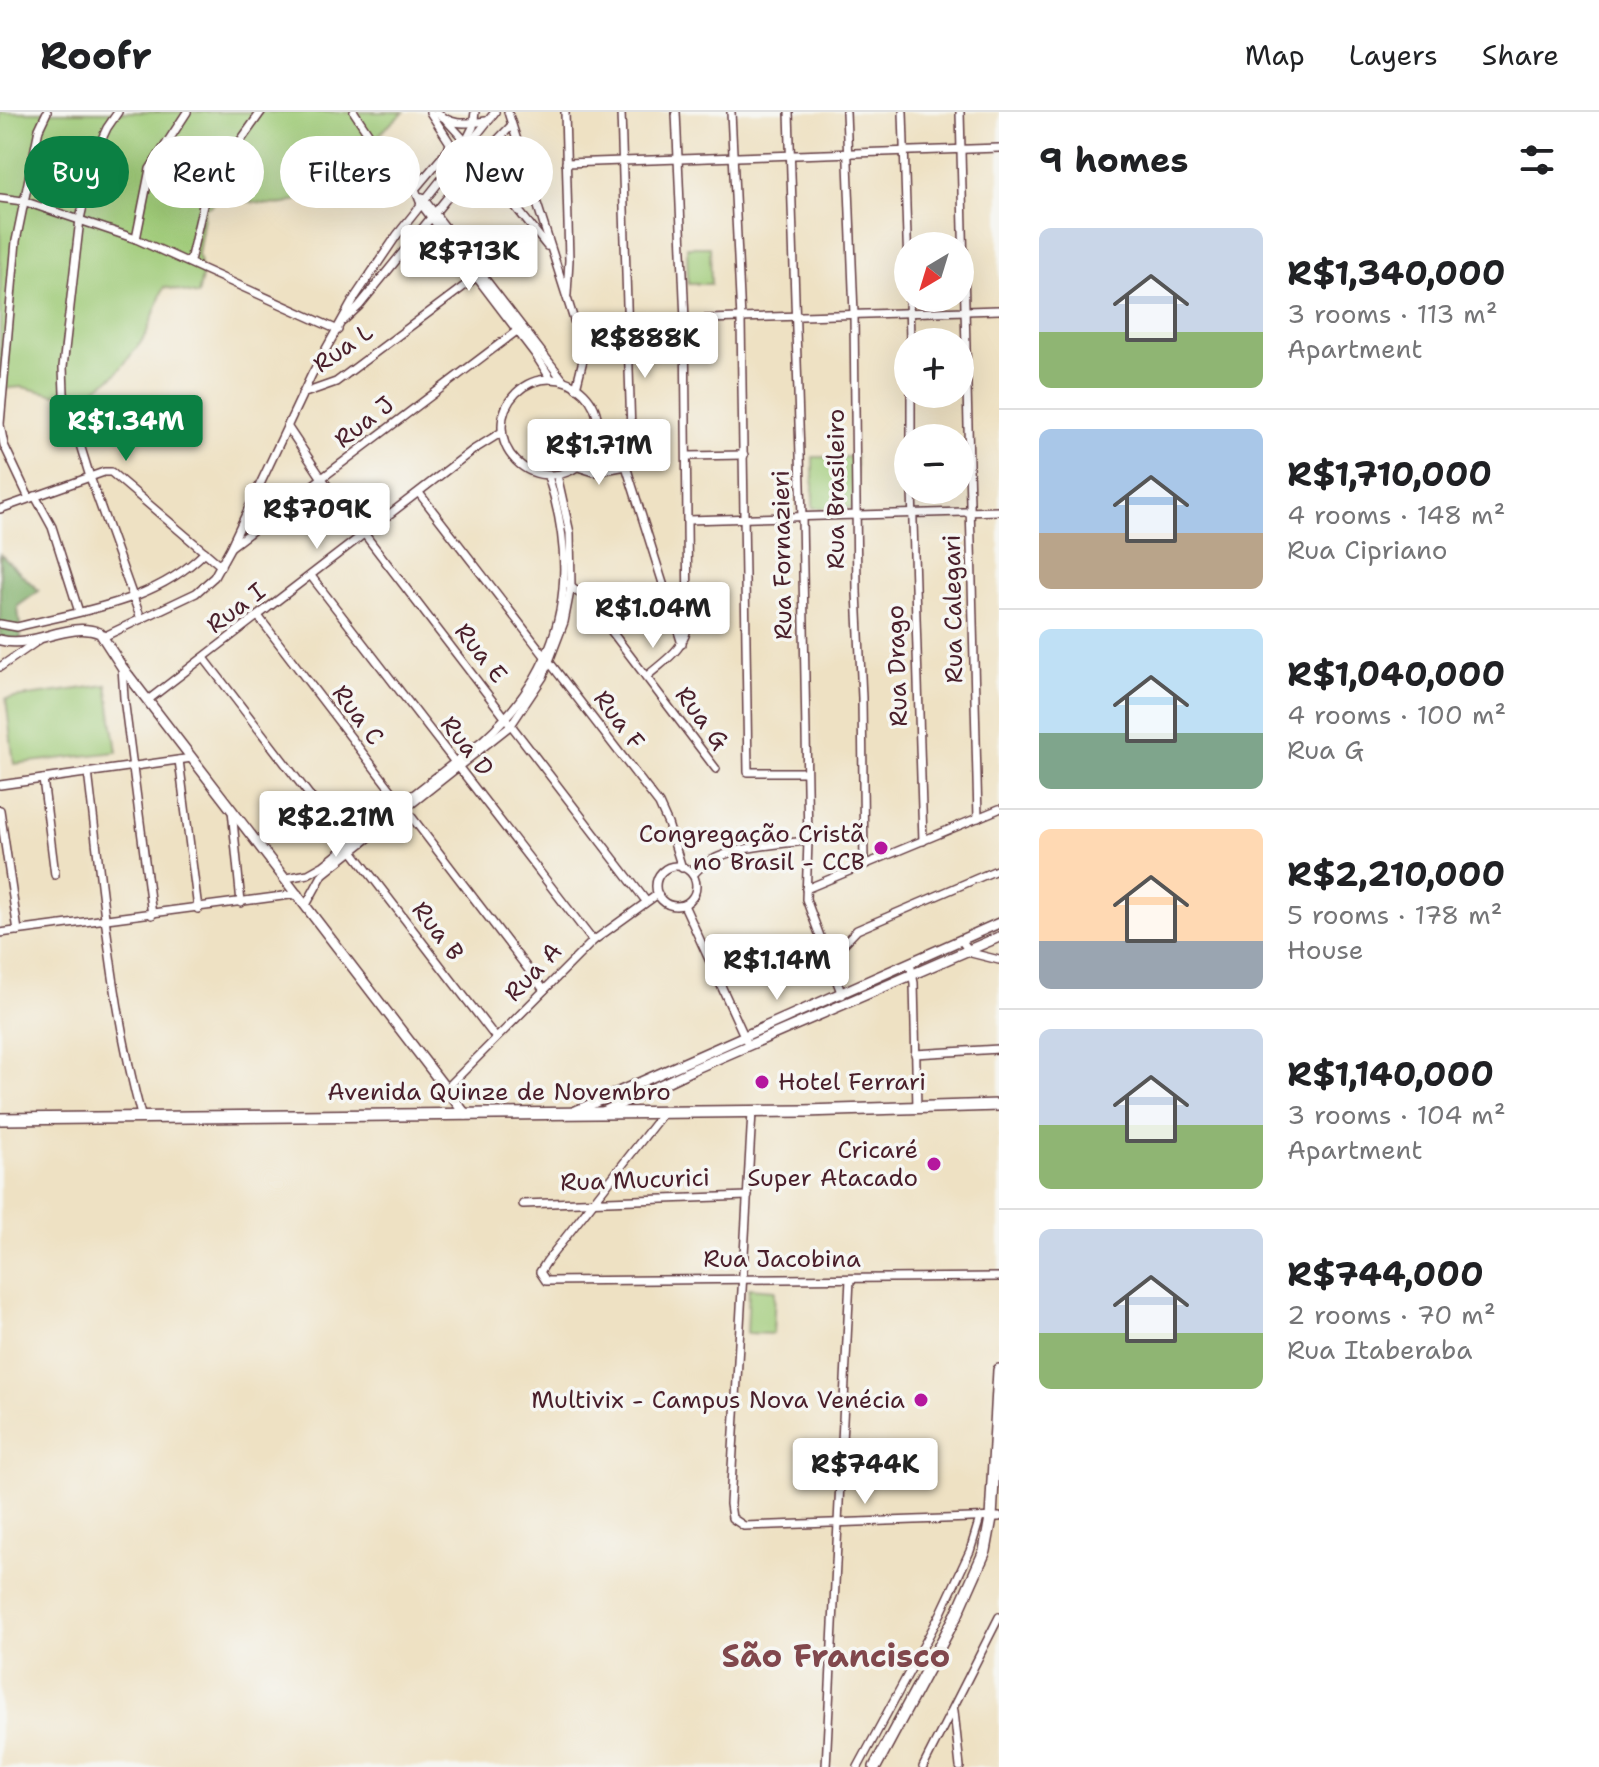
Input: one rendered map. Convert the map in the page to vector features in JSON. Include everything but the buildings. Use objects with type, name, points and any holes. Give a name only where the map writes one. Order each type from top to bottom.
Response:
[{"type":"main road","name":"Avenida Quinze de Novembro","points":[[0,1119],[752,1112],[999,1106]]},
{"type":"main road","points":[[875,1767],[981,1565],[990,1518],[999,1370]]},
{"type":"street","points":[[47,112],[39,129],[16,241],[0,424],[4,445],[52,527],[79,612]]},
{"type":"street","points":[[118,112],[95,154],[80,219],[63,367],[64,393],[90,477],[141,619]]},
{"type":"street","points":[[136,239],[150,169],[187,112]]},
{"type":"street","points":[[190,261],[207,188],[261,112]]},
{"type":"street","points":[[354,112],[370,136]]},
{"type":"street","points":[[420,197],[450,143],[430,112]]},
{"type":"street","points":[[437,112],[461,136]]},
{"type":"street","points":[[469,136],[475,112]]},
{"type":"street","points":[[473,136],[495,112]]},
{"type":"street","points":[[508,112],[575,323],[583,360],[576,388]]},
{"type":"street","points":[[565,112],[569,260],[566,300]]},
{"type":"street","points":[[621,112],[631,433],[626,466],[682,644]]},
{"type":"street","points":[[646,677],[682,644],[688,622],[685,321],[676,112]]},
{"type":"street","points":[[731,112],[741,320],[748,772],[806,772]]},
{"type":"street","name":"Rua Fornazieri","points":[[789,112],[802,517],[808,841],[806,889],[808,906],[845,1004]]},
{"type":"street","name":"Rua Brasileiro","points":[[846,112],[854,314],[864,865]]},
{"type":"street","points":[[903,112],[907,232]]},
{"type":"street","name":"Rua Calegari","points":[[960,112],[964,232]]},
{"type":"street","points":[[446,120],[457,124],[486,121]]},
{"type":"street","points":[[501,136],[511,126]]},
{"type":"street","points":[[566,163],[999,148]]},
{"type":"street","points":[[420,197],[436,179]]},
{"type":"street","points":[[420,197],[519,328],[565,382]]},
{"type":"street","points":[[0,198],[23,201],[136,239],[338,330]]},
{"type":"street","points":[[0,640],[15,643],[39,640],[76,629],[101,635],[196,593],[214,577],[302,394],[345,314],[413,208]]},
{"type":"street","points":[[343,321],[350,317],[439,208]]},
{"type":"street","points":[[517,208],[551,251]]},
{"type":"street","name":"Rua L","points":[[302,394],[336,382],[478,275]]},
{"type":"street","points":[[974,311],[999,310]]},
{"type":"street","points":[[575,323],[741,320],[909,312],[910,328]]},
{"type":"street","name":"Rua Calegari","points":[[965,312],[978,818]]},
{"type":"street","points":[[519,328],[551,379]]},
{"type":"street","name":"Rua J","points":[[230,548],[519,328]]},
{"type":"street","points":[[551,379],[576,388],[593,406],[598,432],[595,445],[578,467],[557,475],[535,473],[513,458],[505,447],[502,432],[506,406],[524,386],[551,379]]},
{"type":"street","name":"Rua E","points":[[287,426],[323,480],[646,901]]},
{"type":"street","name":"Rua I","points":[[148,700],[485,441],[502,432]]},
{"type":"street","points":[[688,456],[744,455]]},
{"type":"street","points":[[578,467],[594,472],[626,466]]},
{"type":"street","points":[[0,509],[111,472],[221,566]]},
{"type":"street","points":[[306,905],[323,874],[349,850],[509,722],[548,660],[564,622],[568,584],[570,533],[557,475]]},
{"type":"street","points":[[548,476],[563,531],[568,584]]},
{"type":"street","name":"Rua F","points":[[419,493],[659,804],[682,868]]},
{"type":"street","name":"Rua Drago","points":[[913,504],[923,841]]},
{"type":"street","points":[[688,520],[999,511]]},
{"type":"street","points":[[0,624],[17,627],[132,599],[176,578],[205,552]]},
{"type":"street","name":"Rua D","points":[[311,576],[593,941]]},
{"type":"street","name":"Rua G","points":[[568,584],[587,599],[716,769]]},
{"type":"street","name":"Rua C","points":[[258,616],[544,990]]},
{"type":"street","points":[[101,635],[122,667],[466,1115]]},
{"type":"street","points":[[0,667],[39,640]]},
{"type":"street","name":"Rua B","points":[[204,658],[496,1038]]},
{"type":"street","points":[[122,667],[152,915]]},
{"type":"street","points":[[0,785],[192,758]]},
{"type":"street","points":[[179,760],[198,909]]},
{"type":"street","points":[[88,772],[106,921],[127,1056],[142,1119]]},
{"type":"street","points":[[43,779],[55,875]]},
{"type":"street","points":[[232,809],[241,903]]},
{"type":"street","points":[[806,889],[999,809]]},
{"type":"street","points":[[0,810],[18,931]]},
{"type":"street","points":[[693,875],[710,861],[754,847],[808,841]]},
{"type":"street","points":[[286,878],[317,870],[349,850]]},
{"type":"street","points":[[669,868],[682,868],[693,875],[696,889],[684,905],[667,903],[658,894],[660,876],[669,868]]},
{"type":"street","points":[[829,959],[857,930],[999,869]]},
{"type":"street","points":[[0,933],[298,894]]},
{"type":"street","name":"Rua A","points":[[446,1089],[593,941],[658,894]]},
{"type":"street","points":[[684,905],[748,1046]]},
{"type":"street","points":[[570,1113],[999,923]]},
{"type":"street","points":[[602,1113],[999,937]]},
{"type":"street","points":[[961,940],[968,951],[999,960]]},
{"type":"street","points":[[910,963],[913,975],[917,1108]]},
{"type":"street","points":[[915,1054],[999,1049]]},
{"type":"street","points":[[752,1112],[730,1504],[732,1518],[744,1526],[990,1518]]},
{"type":"street","points":[[594,1200],[664,1113]]},
{"type":"street","name":"Rua Mucurici","points":[[523,1204],[748,1196]]},
{"type":"street","name":"Rua Jacobina","points":[[594,1200],[540,1272],[546,1281],[999,1277]]},
{"type":"street","points":[[826,1767],[850,1279]]},
{"type":"street","points":[[858,1767],[990,1518]]},
{"type":"street","points":[[923,1767],[999,1617]]},
{"type":"street","points":[[954,1709],[960,1767]]},
{"type":"green space","points":[[0,112],[404,112],[378,136],[280,136],[280,205],[277,205],[264,204],[264,136],[145,136],[145,208],[206,208],[198,254],[202,277],[198,295],[164,287],[145,337],[116,374],[87,395],[65,397],[22,387],[0,389]]},
{"type":"green space","points":[[687,247],[710,247],[711,284],[688,284]]},
{"type":"green space","points":[[813,457],[856,457],[856,508],[813,508]]},
{"type":"green space","points":[[0,554],[39,591],[18,606],[20,642],[0,642]]},
{"type":"green space","points":[[107,685],[117,752],[14,764],[6,699]]},
{"type":"green space","points":[[749,1288],[775,1290],[773,1334],[747,1333]]},
{"type":"place","name":"Congregação Cristã no Brasil - CCB","points":[[881,848]]},
{"type":"place","name":"Hotel Ferrari","points":[[762,1082]]},
{"type":"place","name":"Cricaré Super Atacado","points":[[934,1164]]},
{"type":"place","name":"Multivix - Campus Nova Venécia","points":[[921,1400]]},
{"type":"district","name":"São Francisco","points":[[836,1655]]}]
